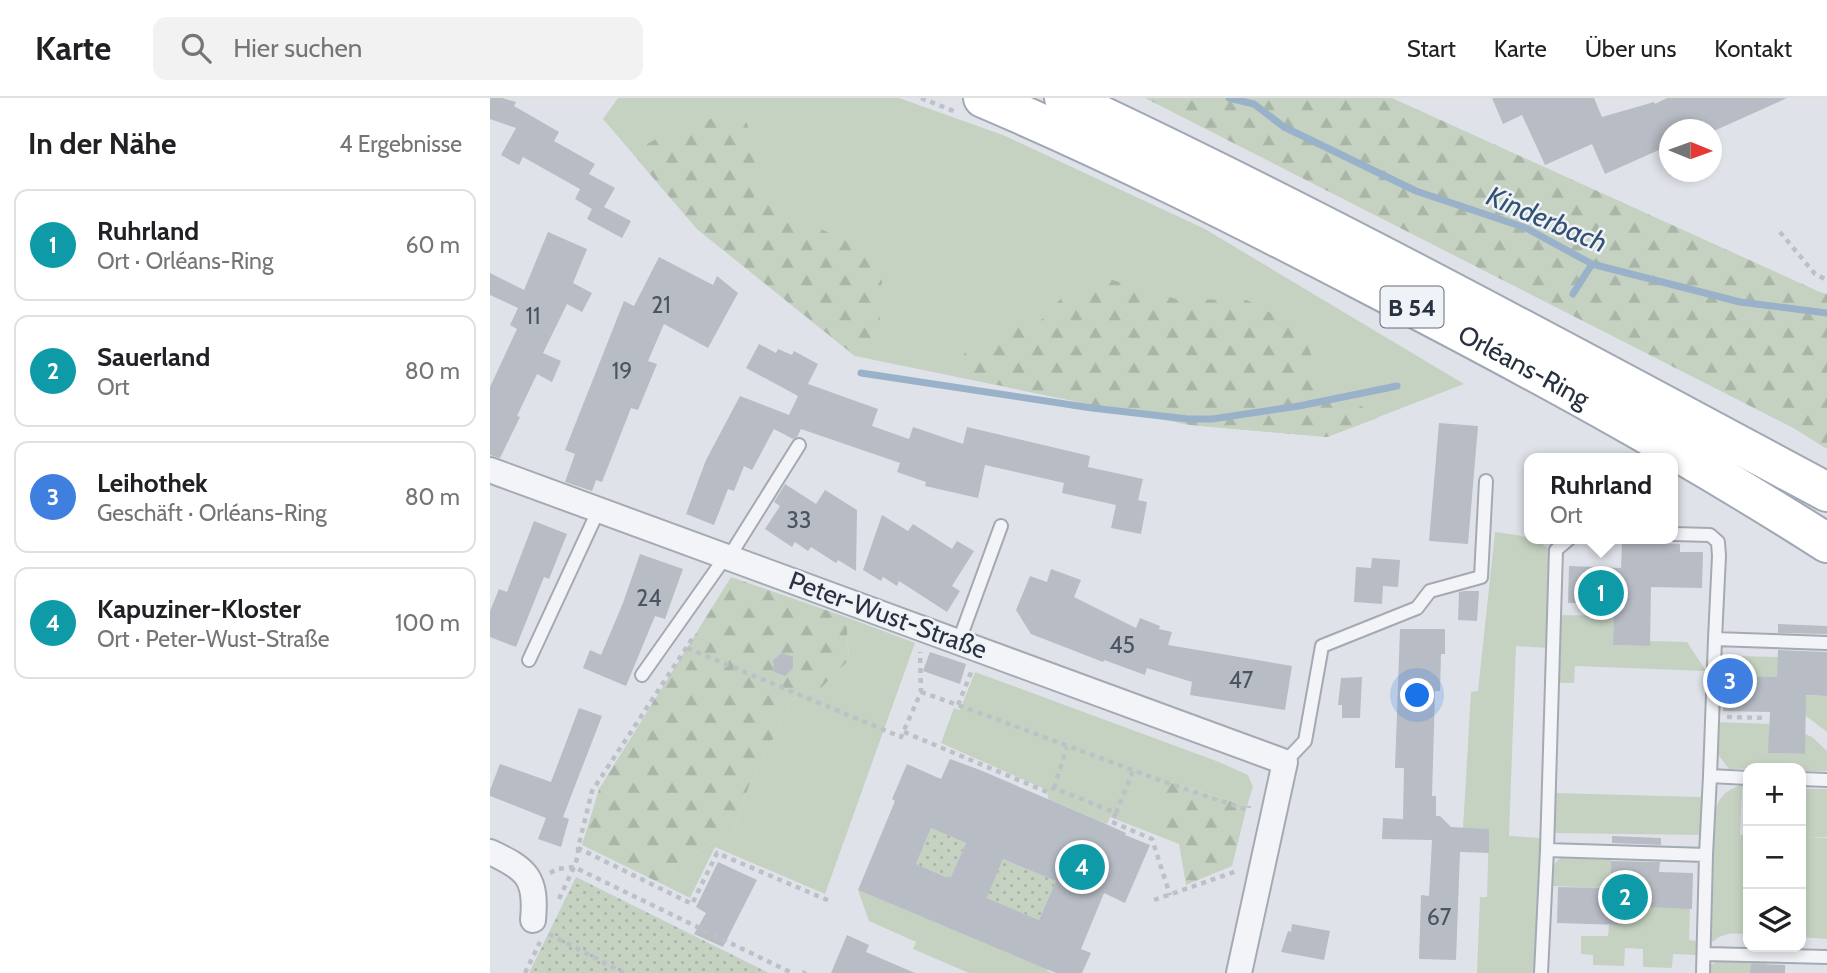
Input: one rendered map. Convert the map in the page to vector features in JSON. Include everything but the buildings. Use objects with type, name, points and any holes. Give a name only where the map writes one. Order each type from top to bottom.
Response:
[{"type":"main road","name":"Orléans-Ring","points":[[983,98],[1187,192],[1422,312],[1678,453]]},
{"type":"main road","name":"Orléans-Ring","points":[[1064,98],[1342,234],[1827,492]]},
{"type":"main road","name":"Orléans-Ring","points":[[1678,453],[1827,543]]},
{"type":"street","name":"Peter-Wust-Straße","points":[[490,470],[1285,762]]},
{"type":"street","points":[[1239,973],[1285,762]]},
{"type":"street","points":[[490,852],[514,863],[524,872],[532,886],[535,903],[544,915]]},
{"type":"lane","points":[[642,675],[727,557],[799,445]]},
{"type":"lane","points":[[1285,762],[1306,741],[1322,646],[1418,608],[1430,591],[1481,577],[1486,481]]},
{"type":"lane","points":[[529,660],[599,509]]},
{"type":"lane","points":[[959,641],[1001,526]]},
{"type":"lane","points":[[1678,534],[1710,535],[1718,542],[1719,556],[1703,973]]},
{"type":"lane","points":[[1542,973],[1556,550],[1563,544]]},
{"type":"lane","points":[[1715,639],[1827,643]]},
{"type":"lane","points":[[1710,776],[1743,778]]},
{"type":"lane","points":[[1806,779],[1827,780]]},
{"type":"lane","points":[[1547,850],[1706,855]]},
{"type":"lane","points":[[1704,954],[1827,957]]},
{"type":"path","points":[[1780,232],[1815,274],[1827,280]]},
{"type":"path","points":[[544,915],[574,867],[592,791],[694,637]]},
{"type":"path","points":[[687,648],[901,737],[921,692],[920,647]]},
{"type":"path","points":[[958,705],[972,670]]},
{"type":"path","points":[[921,692],[1133,771],[1248,810],[1252,797]]},
{"type":"path","points":[[1712,717],[1768,718]]},
{"type":"path","points":[[904,732],[1047,792],[1054,788],[1067,747]]},
{"type":"path","points":[[1133,771],[1112,822],[1152,839],[1170,895]]},
{"type":"path","points":[[1054,788],[1116,813]]},
{"type":"path","points":[[578,848],[692,904],[717,853],[832,902]]},
{"type":"path","points":[[1154,900],[1264,861]]},
{"type":"path","points":[[557,869],[574,867],[792,973]]},
{"type":"path","points":[[525,973],[545,932],[624,973]]},
{"type":"green space","points":[[618,98],[899,98],[1003,135],[1205,229],[1464,384],[1327,437],[1190,425],[855,356],[697,229],[603,119]]},
{"type":"green space","points":[[1145,98],[1392,98],[1827,294],[1827,449],[1795,429]]},
{"type":"green space","points":[[714,118],[747,123],[755,155],[754,199],[858,246],[882,281],[879,331],[855,356],[697,229],[637,159],[640,148],[674,129]]},
{"type":"green space","points":[[1109,279],[1176,299],[1247,300],[1301,329],[1320,377],[1378,418],[1327,437],[1190,425],[955,376],[967,348],[1004,331],[1039,322],[1066,293]]},
{"type":"green space","points":[[1495,532],[1524,537],[1524,544],[1542,544],[1550,550],[1547,648],[1516,646],[1509,836],[1541,838],[1537,973],[1477,973],[1480,897],[1487,897],[1489,829],[1463,828],[1471,692],[1478,691]]},
{"type":"green space","points":[[731,577],[846,617],[849,660],[821,688],[793,699],[749,786],[733,832],[677,863],[664,885],[582,845],[599,789]]},
{"type":"green space","points":[[1559,615],[1614,616],[1613,645],[1649,646],[1650,641],[1687,642],[1706,671],[1575,666],[1574,683],[1558,683]]},
{"type":"green space","points":[[846,617],[915,643],[825,894],[715,847],[690,898],[664,885],[677,863],[733,832],[749,786],[793,699],[821,688],[849,660]]},
{"type":"green space","points":[[1735,656],[1778,657],[1777,677],[1734,675]]},
{"type":"green space","points":[[975,672],[1248,775],[1253,787],[1247,806],[1171,782],[1151,833],[1110,817],[1107,824],[1048,799],[1047,790],[941,743],[954,708],[960,710]]},
{"type":"green space","points":[[1798,695],[1827,696],[1827,732],[1798,707]]},
{"type":"green space","points":[[1716,722],[1769,724],[1769,753],[1804,754],[1805,734],[1827,751],[1827,771],[1806,771],[1806,763],[1743,763],[1743,769],[1729,769],[1716,752]]},
{"type":"green space","points":[[1170,782],[1247,806],[1232,866],[1186,885],[1179,844],[1151,833]]},
{"type":"green space","points":[[1743,784],[1740,835],[1743,835],[1743,934],[1725,935],[1713,942],[1710,937],[1713,816],[1724,795]]},
{"type":"green space","points":[[1806,789],[1827,789],[1827,837],[1809,837],[1827,838],[1827,939],[1806,937]]},
{"type":"green space","points":[[1555,793],[1701,797],[1701,835],[1553,833]]},
{"type":"green space","points":[[931,828],[966,843],[950,879],[916,864]]},
{"type":"green space","points":[[1561,858],[1611,860],[1610,888],[1551,886],[1553,867]]},
{"type":"green space","points":[[1003,859],[1056,881],[1039,920],[987,898]]},
{"type":"green space","points":[[576,877],[769,973],[529,973]]},
{"type":"green space","points":[[858,890],[1053,973],[969,973],[913,949],[916,942],[869,921]]},
{"type":"green space","points":[[1624,906],[1690,908],[1689,940],[1697,941],[1697,955],[1673,954],[1672,968],[1643,967],[1643,949],[1625,948],[1624,966],[1593,965],[1593,955],[1581,954],[1581,936],[1608,936],[1609,925],[1623,925]]},
{"type":"green space","points":[[1720,959],[1767,961],[1766,973],[1708,973],[1711,965]]},
{"type":"waterway","name":"Kinderbach","points":[[1229,98],[1254,104],[1284,127],[1416,191],[1526,228],[1592,264],[1740,302],[1827,313]]},
{"type":"waterway","points":[[1573,294],[1592,264]]},
{"type":"waterway","points":[[861,373],[1092,408],[1188,419],[1212,419],[1299,406],[1397,386]]},
{"type":"place","name":"Ruhrland","points":[[1601,593]]},
{"type":"place","name":"Leihothek","points":[[1730,681]]},
{"type":"place","name":"Kapuziner-Kloster","points":[[1082,867]]},
{"type":"place","name":"Sauerland","points":[[1625,897]]}]
